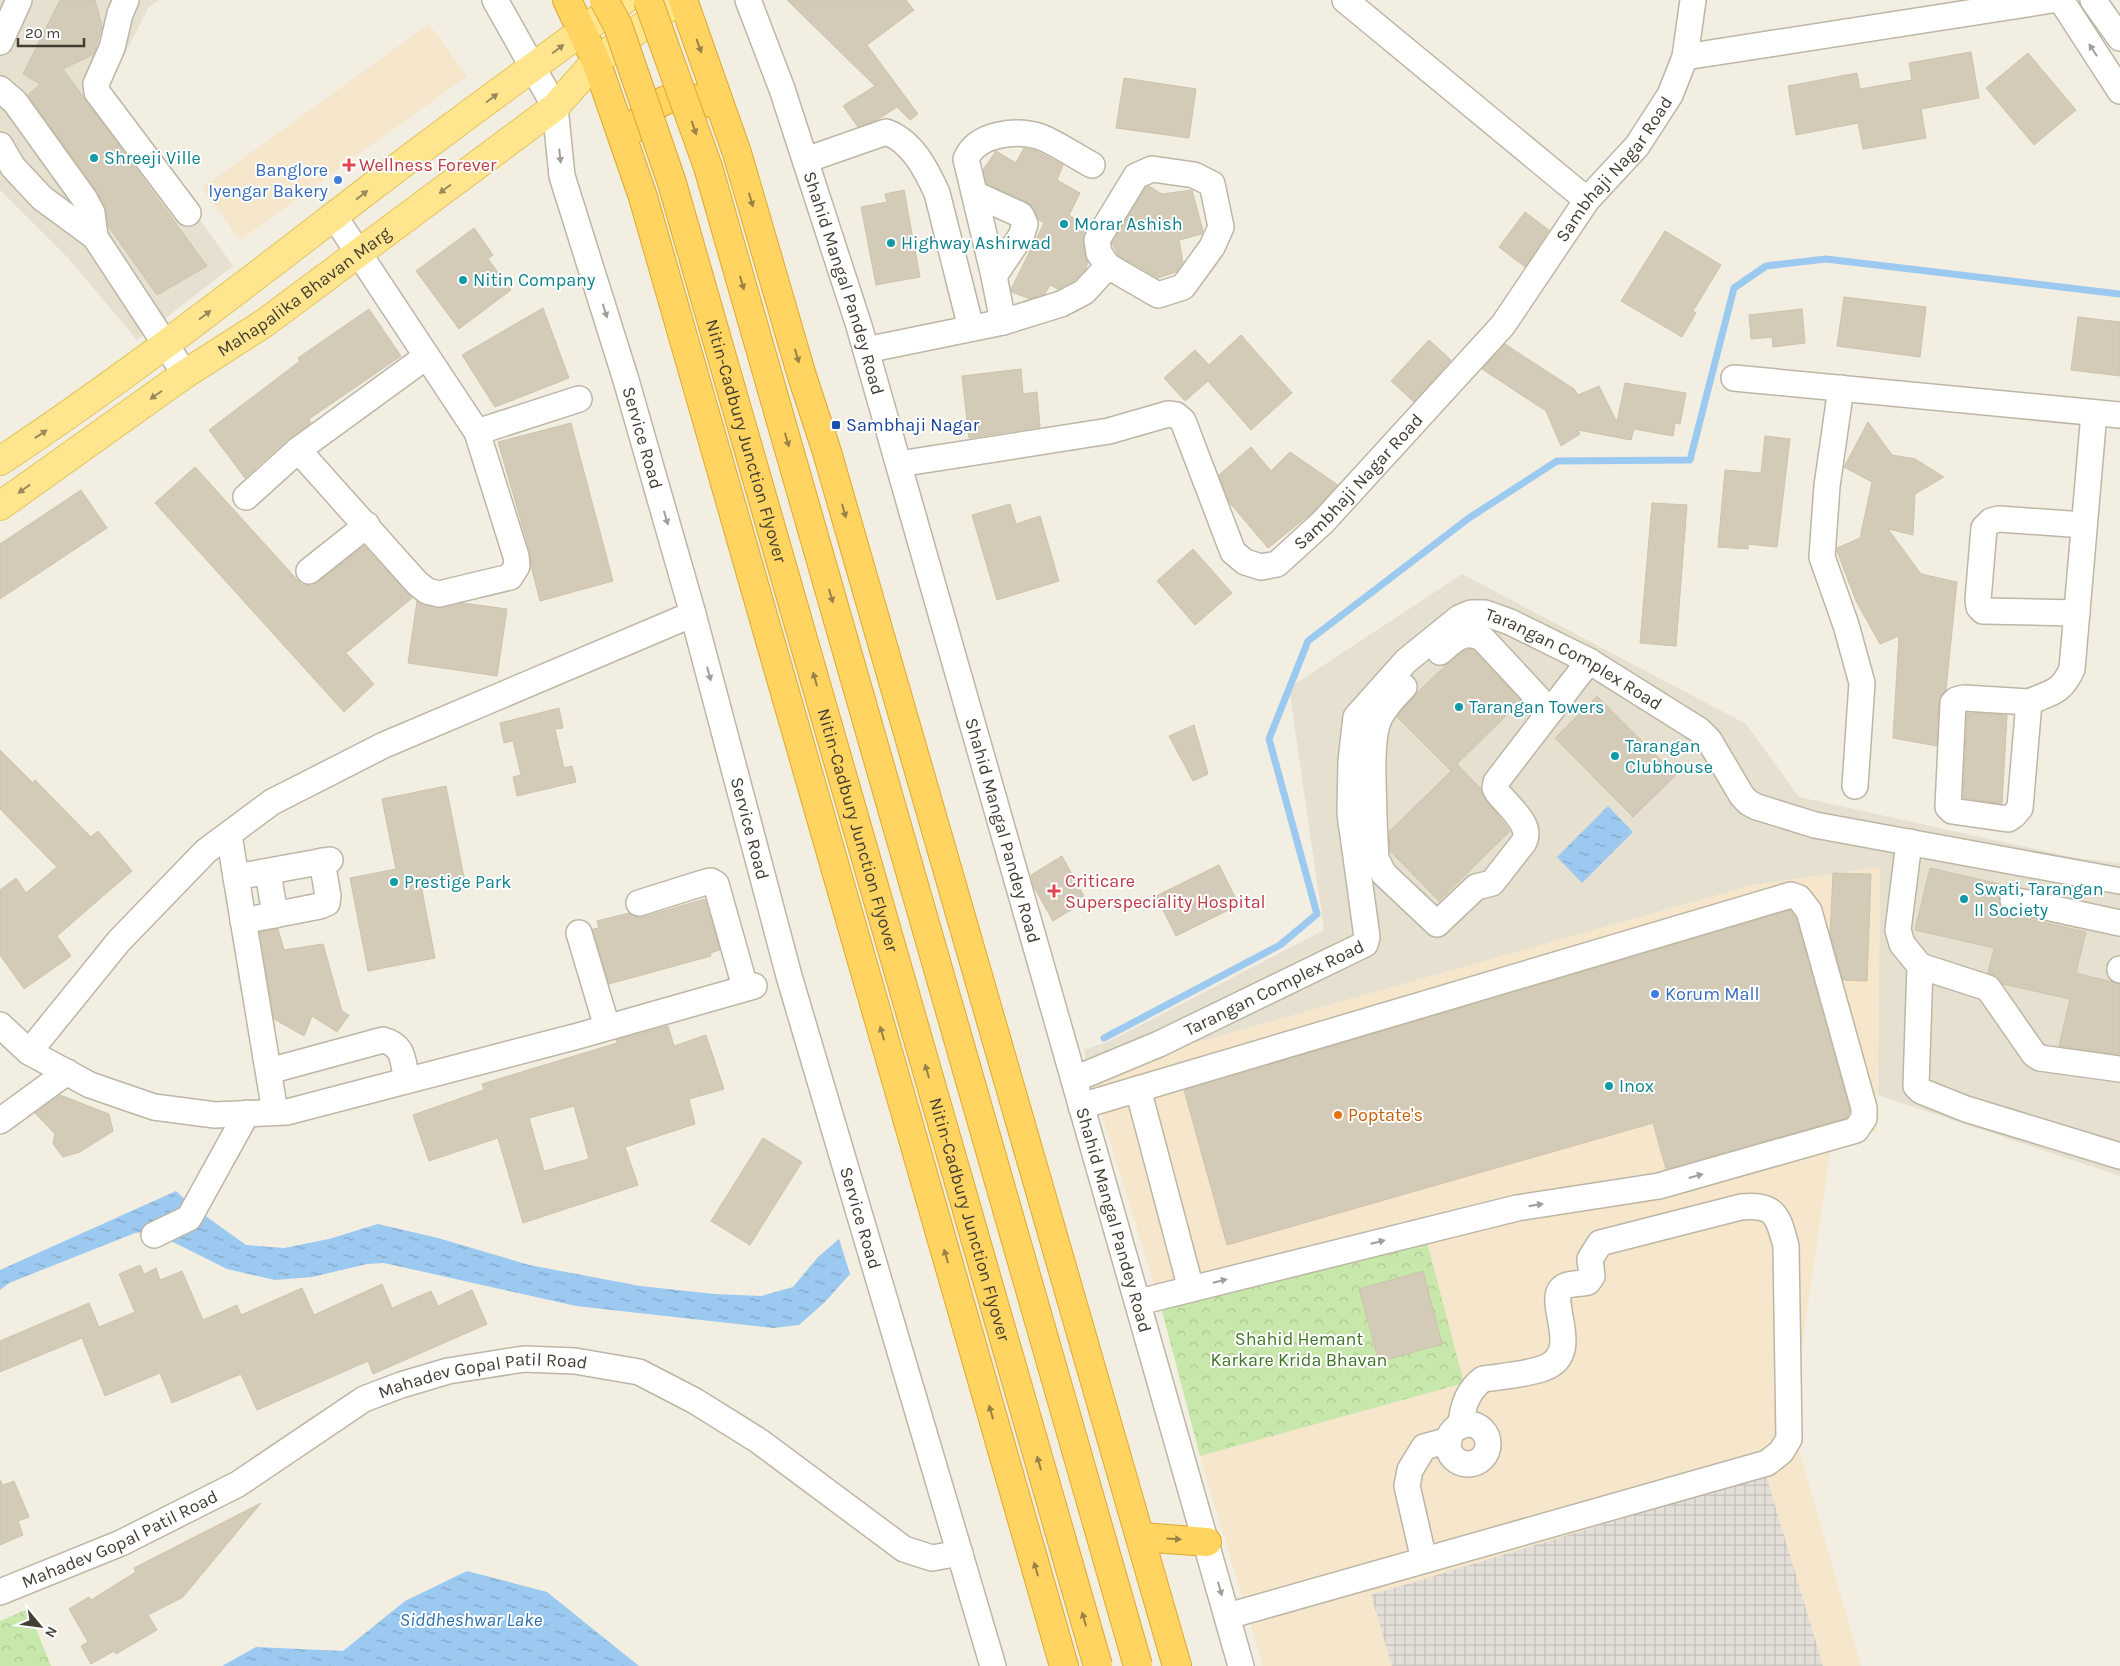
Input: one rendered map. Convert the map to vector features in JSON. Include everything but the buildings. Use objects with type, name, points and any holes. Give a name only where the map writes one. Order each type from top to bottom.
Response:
[{"type":"highway","points":[[567,0],[583,30],[596,61],[643,196],[1064,1666]]},
{"type":"highway","name":"Nitin-Cadbury Junction Flyover","points":[[604,0],[618,26],[672,183],[1098,1666]]},
{"type":"highway","points":[[648,0],[708,167],[1138,1666]]},
{"type":"highway","points":[[683,0],[738,154],[802,376],[827,452],[1177,1666]]},
{"type":"highway","points":[[624,141],[637,123],[658,104],[670,98],[693,98],[723,113]]},
{"type":"highway","points":[[1141,1537],[1207,1542]]},
{"type":"main road","points":[[0,461],[94,397],[166,344],[624,0]]},
{"type":"main road","name":"Mahapalika Bhavan Marg","points":[[0,506],[185,374],[263,324],[554,107],[596,61],[678,0]]},
{"type":"main road","points":[[94,397],[117,422]]},
{"type":"street","points":[[0,42],[19,0]]},
{"type":"street","points":[[126,0],[120,14],[112,48],[96,84],[97,92],[188,213]]},
{"type":"street","name":"Service Road","points":[[495,0],[554,107],[562,176],[626,380],[693,614],[789,976],[993,1666]]},
{"type":"street","name":"Shahid Mangal Pandey Road","points":[[748,0],[782,89],[806,160],[866,350],[1242,1666]]},
{"type":"street","points":[[1345,0],[1587,200]]},
{"type":"street","name":"Sambhaji Nagar Road","points":[[898,464],[1108,432],[1168,414],[1176,415],[1184,421],[1233,552],[1244,562],[1260,567],[1277,564],[1323,522],[1503,325],[1587,200],[1637,146],[1670,96],[1685,57],[1694,0]]},
{"type":"street","points":[[1685,57],[2052,0]]},
{"type":"street","points":[[2061,0],[2120,91]]},
{"type":"street","points":[[2093,0],[2120,38]]},
{"type":"street","points":[[0,89],[15,102],[84,198],[92,213],[95,237]]},
{"type":"street","points":[[806,160],[886,132],[897,136],[913,152],[929,175],[937,193],[971,328]]},
{"type":"street","points":[[1002,322],[994,276],[966,159],[970,151],[991,136],[1024,134],[1041,137],[1092,165]]},
{"type":"street","points":[[0,145],[13,168],[42,198],[95,237],[185,374]]},
{"type":"street","points":[[1152,169],[1194,175],[1212,184],[1221,228],[1212,247],[1183,287],[1158,295],[1108,266],[1099,253],[1097,240],[1136,176],[1152,169]]},
{"type":"street","points":[[975,194],[1021,215],[1025,224],[1022,236],[994,276]]},
{"type":"street","points":[[298,450],[427,591],[439,594],[510,577],[517,566],[516,556],[477,432],[334,216]]},
{"type":"street","points":[[866,350],[1002,322],[1061,304],[1084,292],[1108,266]]},
{"type":"street","points":[[246,498],[298,450],[427,356]]},
{"type":"street","points":[[1734,378],[2120,415]]},
{"type":"street","points":[[1841,388],[1827,486],[1822,557],[1846,625],[1862,684],[1855,786]]},
{"type":"street","points":[[477,432],[579,399]]},
{"type":"street","points":[[2029,702],[2020,808],[2008,819],[1952,811],[1948,808],[1953,703],[1964,698],[2029,702],[2059,689],[2066,682],[2072,668],[2069,613],[2076,524],[2094,414]]},
{"type":"street","points":[[2069,613],[1983,611],[1979,607],[1978,600],[1984,528],[1991,522],[1999,519],[2076,524]]},
{"type":"street","points":[[309,571],[367,526]]},
{"type":"street","name":"Tarangan Complex Road","points":[[1075,1079],[1159,1044],[1365,944],[1367,937],[1363,821],[1351,761],[1356,717],[1406,661],[1459,618],[1472,613],[1485,613],[1497,617],[1589,661],[1699,730],[1709,740],[1742,796],[1749,803],[1757,807],[1815,825],[2120,881]]},
{"type":"street","points":[[29,1052],[119,941],[206,851],[272,802],[384,745],[693,614]]},
{"type":"street","points":[[1550,711],[1483,639],[1468,634],[1459,636],[1394,697],[1378,719],[1363,821],[1376,859],[1384,874],[1437,924],[1476,887],[1492,883],[1526,838],[1526,827],[1498,793],[1495,788],[1496,782],[1589,661]]},
{"type":"street","points":[[229,835],[276,1112]]},
{"type":"street","points":[[1908,842],[1898,930],[1902,944],[1920,966],[1988,988],[2034,1054],[2040,1058],[2120,1069]]},
{"type":"street","points":[[236,877],[326,860],[327,903],[244,921]]},
{"type":"street","points":[[268,872],[275,915]]},
{"type":"street","points":[[0,1025],[29,1052],[90,1085],[154,1107],[215,1114],[287,1112],[607,1028],[750,987],[716,884],[711,881],[706,882],[639,903]]},
{"type":"street","points":[[1081,1106],[1791,895],[1799,898],[1809,911],[1864,1108],[1864,1118],[1856,1130],[1659,1186],[1516,1208],[1139,1302]]},
{"type":"street","points":[[2013,900],[2120,923]]},
{"type":"street","points":[[579,933],[607,1028]]},
{"type":"street","points":[[1920,966],[1915,1082],[1918,1089],[1966,1109],[2120,1156]]},
{"type":"street","points":[[269,1071],[383,1040],[394,1043],[400,1049],[408,1080]]},
{"type":"street","points":[[0,1121],[67,1072]]},
{"type":"street","points":[[1138,1089],[1191,1288]]},
{"type":"street","points":[[154,1235],[189,1218],[247,1113]]},
{"type":"street","points":[[1228,1616],[1767,1464],[1775,1459],[1790,1439],[1786,1246],[1780,1223],[1773,1212],[1758,1205],[1742,1206],[1600,1243],[1590,1259],[1592,1276],[1588,1282],[1567,1285],[1561,1289],[1557,1297],[1564,1338],[1563,1348],[1555,1360],[1545,1368],[1482,1379],[1476,1384],[1465,1400],[1455,1433],[1424,1447],[1410,1470],[1407,1486],[1424,1560]]},
{"type":"street","name":"Mahadev Gopal Patil Road","points":[[0,1592],[121,1543],[238,1484],[364,1399],[401,1385],[448,1371],[524,1359],[575,1361],[639,1372],[695,1401],[759,1442],[904,1549],[932,1558],[960,1553]]},
{"type":"shaded area","name":"Shreeji Ville","points":[[0,0],[159,0],[149,7],[106,89],[233,266],[137,340],[69,259],[0,190]]},
{"type":"shaded area","points":[[429,24],[467,76],[240,240],[202,188]]},
{"type":"shaded area","points":[[1462,574],[1746,724],[1799,797],[2076,858],[2120,863],[2120,1176],[1878,1095],[1880,867],[1753,885],[1089,1073],[1084,1050],[1110,1041],[1324,930],[1289,688]]},
{"type":"shaded area","points":[[1880,867],[1877,1131],[1831,1146],[1791,1422],[1861,1666],[1263,1666],[1200,1456],[1464,1383],[1161,1307],[1089,1073],[1753,885]]},
{"type":"shaded area","points":[[1766,1475],[1823,1666],[1392,1666],[1371,1595]]},
{"type":"green space","name":"Shahid Hemant Karkare Krida Bhavan","points":[[1425,1235],[1464,1383],[1200,1456],[1161,1307]]},
{"type":"green space","points":[[28,1609],[51,1666],[0,1666],[0,1621]]},
{"type":"water","points":[[1608,806],[1633,832],[1582,883],[1557,857]]},
{"type":"water","points":[[176,1191],[193,1207],[246,1245],[284,1248],[329,1239],[378,1224],[438,1238],[529,1265],[640,1286],[715,1294],[761,1296],[793,1287],[818,1257],[839,1239],[850,1274],[825,1302],[799,1325],[773,1328],[576,1306],[384,1263],[367,1264],[312,1277],[275,1280],[227,1269],[151,1231],[135,1233],[9,1283],[0,1290],[0,1270]]},
{"type":"water","name":"Siddheshwar Lake","points":[[467,1571],[547,1592],[639,1666],[222,1666],[256,1647],[343,1651],[405,1601]]},
{"type":"waterway","points":[[1104,1038],[1280,945],[1317,914],[1269,739],[1308,641],[1469,518],[1557,461],[1690,460],[1734,288],[1766,266],[1826,259],[2120,294]]},
{"type":"place","name":"Shreeji Ville","points":[[94,158]]},
{"type":"place","name":"Wellness Forever","points":[[349,165]]},
{"type":"place","name":"Banglore Iyengar Bakery","points":[[338,180]]},
{"type":"place","name":"Morar Ashish","points":[[1064,224]]},
{"type":"place","name":"Highway Ashirwad","points":[[891,243]]},
{"type":"place","name":"Nitin Company","points":[[463,280]]},
{"type":"place","name":"Sambhaji Nagar","points":[[836,425]]},
{"type":"place","name":"Tarangan Towers","points":[[1459,707]]},
{"type":"place","name":"Tarangan Clubhouse","points":[[1615,756]]},
{"type":"place","name":"Prestige Park","points":[[394,882]]},
{"type":"place","name":"Criticare Superspeciality Hospital","points":[[1054,891]]},
{"type":"place","name":"Swati, Tarangan II Society","points":[[1964,899]]},
{"type":"place","name":"Korum Mall","points":[[1655,994]]},
{"type":"place","name":"Inox","points":[[1609,1086]]},
{"type":"place","name":"Poptate's","points":[[1338,1115]]}]
